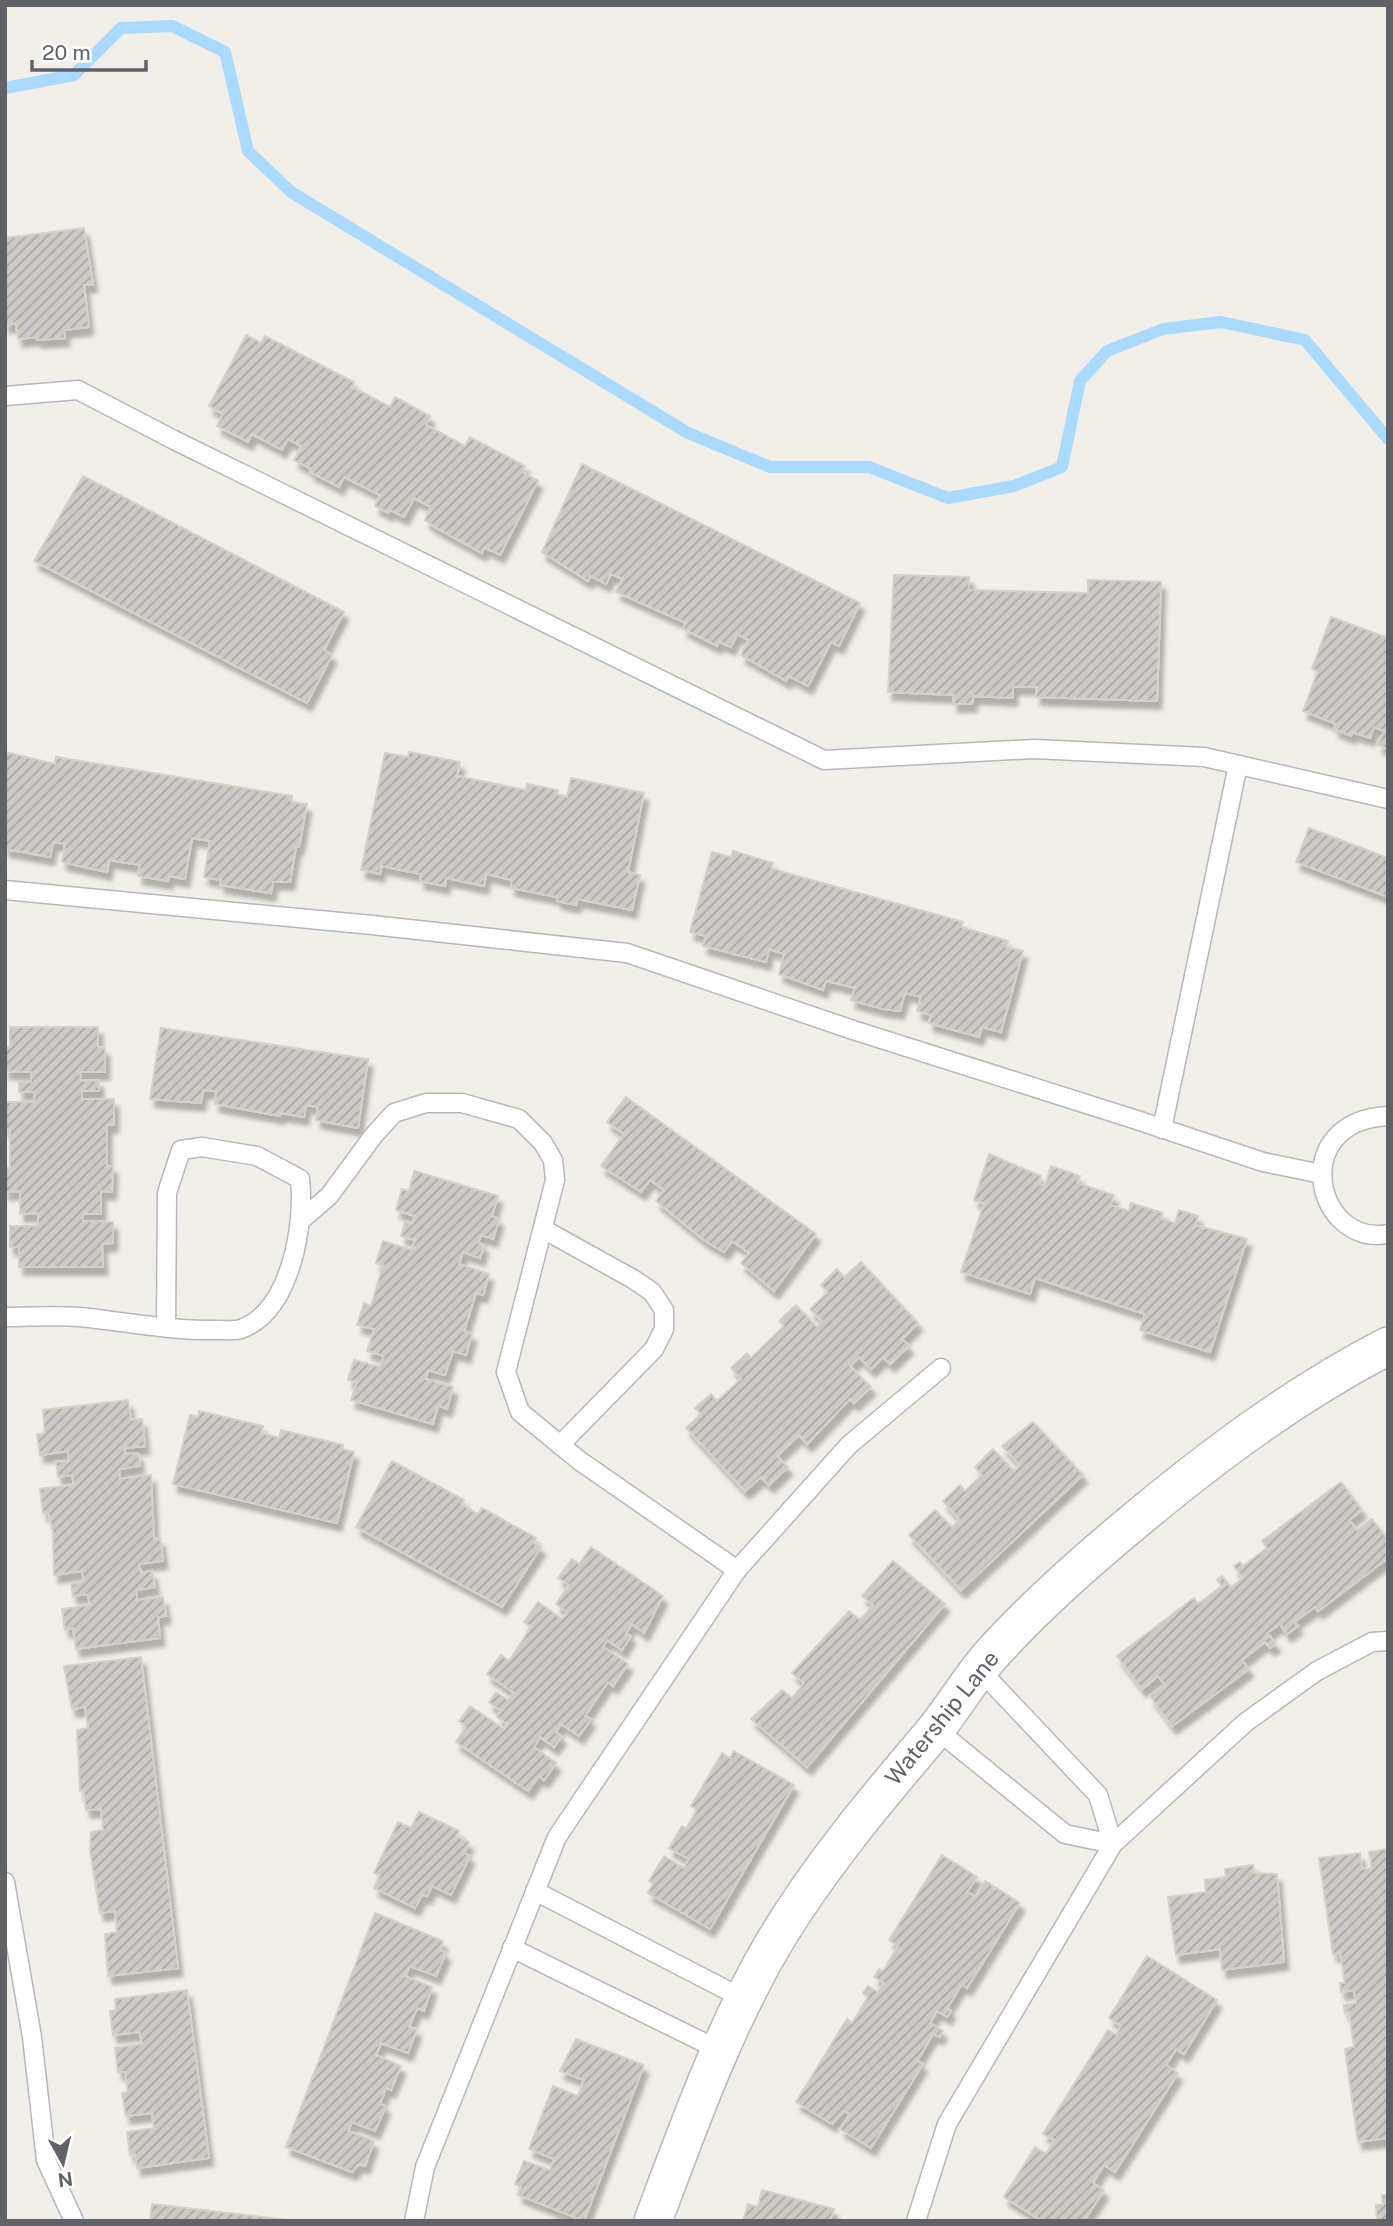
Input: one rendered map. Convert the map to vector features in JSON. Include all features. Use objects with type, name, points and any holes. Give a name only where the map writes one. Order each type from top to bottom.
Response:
[{"type":"street","name":"Watership Lane","points":[[653,2221],[721,2051],[772,1946],[809,1890],[870,1808],[936,1729],[979,1669],[1080,1566],[1177,1486],[1267,1418],[1388,1346]]},
{"type":"lane","points":[[5,396],[78,390],[174,440],[824,760],[1034,749],[1204,757],[1388,799]]},
{"type":"lane","points":[[1162,1129],[1238,765]]},
{"type":"lane","points":[[5,890],[372,925],[627,953],[853,1030],[1263,1162],[1322,1174]]},
{"type":"lane","points":[[300,1221],[329,1196],[374,1135],[394,1113],[426,1103],[462,1103],[519,1119],[543,1143],[553,1160],[555,1180],[506,1371],[520,1412],[580,1461],[737,1570]]},
{"type":"lane","points":[[1388,1116],[1369,1117],[1351,1124],[1335,1137],[1325,1154],[1322,1174],[1324,1193],[1332,1210],[1346,1223],[1363,1232],[1388,1234]]},
{"type":"lane","points":[[5,1317],[77,1317],[166,1327],[194,1330],[240,1330],[266,1313],[287,1278],[298,1243],[303,1203],[300,1179],[257,1156],[202,1147],[181,1150],[167,1193],[166,1327]]},
{"type":"lane","points":[[542,1229],[652,1292],[664,1310],[664,1329],[654,1349],[560,1445]]},
{"type":"lane","points":[[414,2221],[425,2167],[557,1837],[737,1570],[849,1445],[942,1368]]},
{"type":"lane","points":[[916,2221],[947,2124],[1113,1844],[1246,1722],[1317,1671],[1372,1642],[1388,1641]]},
{"type":"lane","points":[[979,1669],[1098,1795],[1113,1844]]},
{"type":"lane","points":[[936,1729],[1065,1834],[1113,1844]]},
{"type":"lane","points":[[5,1882],[33,2037],[46,2160],[74,2221]]},
{"type":"lane","points":[[535,1891],[744,1999]]},
{"type":"lane","points":[[512,1948],[721,2051]]},
{"type":"building","points":[[84,228],[93,284],[84,285],[89,327],[64,330],[65,338],[18,339],[16,323],[5,325],[5,238]]},
{"type":"building","points":[[246,335],[261,343],[265,336],[354,382],[352,387],[390,407],[395,397],[430,416],[426,425],[465,446],[470,437],[525,466],[522,472],[538,481],[500,555],[484,547],[482,553],[436,528],[425,520],[431,507],[414,498],[404,517],[390,510],[388,513],[375,506],[380,495],[344,477],[339,487],[310,472],[311,469],[294,460],[301,446],[288,439],[282,450],[252,434],[248,442],[217,426],[223,414],[209,406]]},
{"type":"building","points":[[582,464],[860,603],[839,646],[831,642],[808,686],[789,676],[786,681],[741,655],[748,640],[737,634],[731,647],[719,642],[717,646],[683,629],[686,623],[616,592],[623,579],[611,574],[606,584],[590,576],[588,581],[542,552]]},
{"type":"building","points":[[83,476],[344,612],[324,650],[332,655],[307,703],[34,561]]},
{"type":"building","points":[[894,575],[969,577],[969,590],[1088,593],[1088,580],[1161,582],[1157,701],[1036,697],[1037,687],[1013,687],[1013,698],[973,696],[972,704],[953,704],[954,695],[888,692]]},
{"type":"building","points":[[1331,617],[1388,638],[1388,749],[1378,745],[1384,731],[1374,727],[1370,738],[1352,732],[1351,736],[1334,729],[1336,724],[1303,711],[1318,671],[1312,669]]},
{"type":"building","points":[[5,752],[55,764],[56,757],[292,796],[291,802],[307,804],[290,882],[273,882],[271,893],[220,885],[221,880],[204,877],[210,841],[192,838],[185,879],[169,876],[168,881],[138,876],[140,865],[109,860],[107,872],[62,862],[65,844],[53,842],[50,857],[5,849]]},
{"type":"building","points":[[409,752],[460,762],[457,776],[526,790],[527,784],[558,790],[557,794],[567,797],[571,778],[644,793],[628,872],[640,875],[632,910],[577,899],[576,905],[557,901],[557,897],[511,888],[512,880],[486,874],[484,886],[446,878],[445,886],[420,881],[421,874],[381,866],[380,874],[361,870],[385,753],[408,757]]},
{"type":"building","points":[[1309,828],[1388,858],[1388,897],[1296,862]]},
{"type":"building","points":[[733,851],[773,863],[771,868],[783,872],[963,922],[961,927],[1008,941],[1006,947],[1023,951],[1001,1032],[982,1027],[979,1037],[929,1023],[931,1015],[917,1011],[921,997],[905,993],[900,1011],[851,1000],[855,988],[826,981],[823,990],[779,974],[784,954],[769,949],[766,962],[703,946],[706,936],[690,932],[712,852],[731,857]]},
{"type":"building","points":[[10,1027],[98,1027],[98,1047],[105,1048],[105,1072],[80,1072],[81,1081],[99,1080],[99,1091],[82,1091],[82,1099],[114,1099],[114,1125],[107,1125],[107,1166],[113,1166],[112,1192],[101,1191],[101,1214],[83,1214],[83,1221],[113,1222],[113,1243],[102,1244],[103,1267],[19,1267],[19,1247],[10,1247],[10,1226],[38,1226],[38,1213],[20,1214],[20,1191],[5,1192],[5,1168],[10,1168],[10,1129],[5,1129],[5,1102],[34,1102],[35,1092],[19,1092],[19,1082],[31,1082],[31,1072],[5,1071],[5,1047],[10,1047]]},
{"type":"building","points":[[161,1028],[368,1059],[358,1128],[316,1120],[318,1107],[306,1105],[304,1117],[280,1113],[280,1116],[215,1104],[216,1091],[203,1090],[201,1103],[150,1099]]},
{"type":"building","points":[[626,1097],[816,1234],[774,1291],[741,1263],[749,1253],[732,1241],[724,1252],[705,1241],[656,1201],[664,1190],[650,1180],[641,1192],[601,1166],[624,1134],[607,1122]]},
{"type":"building","points":[[989,1154],[1041,1176],[1038,1184],[1045,1186],[1051,1166],[1080,1176],[1077,1183],[1114,1195],[1110,1205],[1129,1211],[1131,1203],[1163,1213],[1161,1219],[1175,1223],[1179,1210],[1198,1216],[1195,1225],[1247,1239],[1210,1352],[1140,1330],[1145,1314],[1035,1278],[1030,1294],[961,1272],[984,1203],[974,1200]]},
{"type":"building","points":[[414,1171],[498,1196],[492,1216],[499,1219],[493,1239],[481,1235],[478,1243],[484,1245],[480,1258],[463,1252],[459,1264],[489,1274],[483,1295],[476,1293],[464,1331],[472,1334],[466,1355],[453,1351],[445,1375],[428,1370],[426,1379],[453,1387],[447,1409],[438,1405],[433,1424],[351,1400],[357,1382],[348,1380],[354,1360],[380,1367],[384,1356],[367,1351],[374,1329],[357,1325],[364,1303],[371,1306],[383,1265],[376,1263],[383,1241],[412,1250],[415,1240],[401,1236],[405,1222],[412,1224],[415,1216],[396,1210],[402,1189],[409,1191]]},
{"type":"building","points":[[861,1262],[918,1323],[902,1339],[909,1346],[890,1364],[883,1357],[871,1369],[859,1357],[850,1366],[871,1387],[854,1403],[850,1399],[807,1444],[799,1435],[777,1456],[788,1467],[769,1485],[761,1477],[745,1491],[686,1428],[701,1414],[695,1408],[711,1394],[717,1401],[741,1379],[731,1368],[747,1353],[751,1358],[784,1326],[779,1321],[796,1305],[817,1327],[822,1321],[810,1309],[828,1292],[821,1285],[837,1269],[844,1277]]},
{"type":"building","points":[[128,1400],[131,1420],[142,1419],[145,1446],[124,1448],[125,1454],[138,1453],[140,1466],[119,1469],[120,1479],[151,1475],[154,1539],[160,1538],[163,1561],[139,1564],[141,1573],[152,1571],[155,1587],[137,1590],[137,1600],[163,1597],[166,1616],[158,1617],[160,1638],[76,1649],[73,1628],[65,1630],[62,1609],[90,1605],[88,1594],[73,1596],[71,1584],[84,1582],[82,1571],[54,1575],[53,1532],[48,1512],[43,1513],[40,1489],[74,1485],[72,1475],[58,1477],[56,1462],[69,1461],[68,1451],[40,1455],[37,1434],[45,1433],[43,1410]]},
{"type":"building","points":[[199,1411],[263,1426],[261,1433],[279,1438],[281,1430],[343,1445],[342,1449],[354,1452],[337,1523],[173,1484],[190,1415],[198,1417]]},
{"type":"building","points":[[1033,1422],[1083,1475],[961,1590],[909,1535],[935,1510],[952,1527],[960,1520],[943,1501],[960,1485],[965,1491],[982,1475],[975,1467],[993,1449],[1014,1471],[1020,1465],[1002,1446]]},
{"type":"building","points":[[392,1461],[464,1500],[461,1504],[478,1514],[482,1508],[536,1538],[534,1543],[541,1547],[502,1607],[356,1527]]},
{"type":"building","points":[[1341,1482],[1362,1510],[1349,1520],[1357,1530],[1372,1519],[1388,1540],[1388,1558],[1318,1611],[1315,1607],[1294,1622],[1298,1626],[1287,1634],[1280,1624],[1267,1633],[1276,1644],[1270,1648],[1265,1642],[1242,1660],[1249,1669],[1172,1726],[1150,1696],[1165,1685],[1158,1676],[1142,1689],[1117,1656],[1194,1598],[1198,1604],[1222,1586],[1217,1580],[1222,1576],[1231,1587],[1243,1578],[1234,1566],[1240,1562],[1243,1566],[1267,1548],[1262,1541]]},
{"type":"building","points":[[591,1547],[663,1596],[644,1633],[632,1624],[626,1633],[631,1636],[622,1650],[607,1640],[603,1647],[628,1664],[613,1686],[608,1682],[585,1716],[591,1719],[579,1736],[561,1724],[556,1732],[562,1736],[554,1747],[540,1737],[534,1747],[556,1763],[544,1780],[539,1776],[528,1791],[456,1742],[466,1727],[459,1721],[470,1706],[504,1729],[507,1724],[497,1717],[501,1711],[489,1702],[496,1692],[508,1700],[514,1693],[487,1674],[501,1655],[509,1661],[531,1627],[524,1622],[538,1602],[562,1619],[567,1612],[556,1604],[569,1585],[558,1578],[572,1559],[579,1564]]},
{"type":"building","points":[[893,1561],[945,1604],[807,1767],[751,1719],[782,1690],[792,1698],[804,1683],[792,1673],[849,1611],[860,1620],[873,1605],[862,1596]]},
{"type":"building","points":[[141,1657],[178,1968],[108,1976],[105,1934],[117,1932],[115,1911],[100,1913],[90,1850],[91,1832],[103,1830],[101,1809],[86,1810],[84,1790],[80,1791],[77,1730],[88,1728],[85,1707],[72,1709],[64,1666]]},
{"type":"building","points":[[734,1751],[794,1785],[710,1929],[648,1893],[653,1884],[649,1881],[664,1856],[684,1868],[689,1859],[669,1848],[682,1826],[686,1829],[697,1810],[691,1806],[722,1753],[730,1758]]},
{"type":"building","points":[[419,1812],[459,1831],[456,1836],[469,1842],[464,1853],[470,1856],[451,1895],[432,1886],[427,1896],[422,1895],[415,1908],[374,1888],[380,1875],[374,1873],[398,1822],[411,1828]]},
{"type":"building","points":[[1388,1849],[1388,2138],[1358,2142],[1345,2049],[1354,2047],[1349,2012],[1345,2013],[1344,2005],[1356,2003],[1354,1990],[1341,1992],[1340,1983],[1345,1983],[1340,1953],[1333,1954],[1319,1858],[1360,1853],[1362,1869],[1372,1868],[1369,1852]]},
{"type":"building","points":[[942,1855],[977,1877],[967,1892],[976,1897],[985,1881],[1020,1903],[967,1988],[962,1984],[947,2008],[951,2011],[947,2017],[937,2011],[930,2023],[943,2031],[939,2037],[933,2034],[917,2061],[923,2064],[871,2148],[840,2129],[850,2114],[844,2111],[832,2124],[796,2102],[847,2019],[852,2023],[868,1997],[863,1993],[868,1986],[878,1992],[884,1983],[874,1977],[879,1969],[883,1971],[898,1946],[889,1940]]},
{"type":"building","points":[[1253,1865],[1254,1873],[1277,1874],[1284,1962],[1222,1970],[1220,1949],[1176,1955],[1168,1897],[1206,1892],[1205,1880],[1226,1877],[1225,1869]]},
{"type":"building","points":[[375,1913],[443,1941],[440,1950],[446,1953],[436,1976],[410,1966],[405,1976],[432,1987],[424,2011],[417,2008],[409,2027],[417,2029],[408,2053],[381,2043],[376,2055],[401,2066],[391,2090],[386,2088],[380,2104],[386,2106],[375,2131],[352,2122],[348,2131],[374,2141],[365,2166],[359,2164],[352,2172],[286,2147]]},
{"type":"building","points":[[1147,1956],[1217,2000],[1184,2054],[1176,2049],[1166,2065],[1178,2073],[1115,2172],[1104,2165],[1093,2183],[1104,2190],[1084,2221],[1042,2221],[1004,2197],[1035,2147],[1046,2154],[1054,2140],[1043,2134],[1108,2030],[1116,2035],[1121,2026],[1109,2018]]},
{"type":"building","points":[[187,1990],[209,2158],[137,2168],[135,2154],[130,2155],[127,2132],[154,2128],[152,2113],[126,2116],[122,2093],[128,2092],[125,2072],[118,2072],[115,2048],[142,2044],[140,2032],[113,2035],[110,2011],[116,2010],[115,1999]]},
{"type":"building","points":[[576,2039],[644,2065],[584,2221],[518,2195],[521,2187],[515,2184],[524,2161],[550,2170],[554,2159],[529,2149],[553,2086],[578,2096],[584,2080],[560,2071]]},
{"type":"building","points":[[762,2190],[834,2209],[830,2221],[743,2221],[748,2204],[758,2207]]},
{"type":"building","points":[[1382,2195],[1388,2195],[1388,2221],[1377,2221],[1376,2205],[1383,2205]]},
{"type":"building","points":[[152,2204],[297,2221],[150,2221]]},
{"type":"waterway","points":[[5,88],[74,75],[121,28],[172,26],[225,52],[248,151],[291,192],[688,433],[770,467],[869,467],[948,498],[1014,486],[1062,467],[1080,381],[1107,351],[1163,329],[1221,322],[1305,340],[1388,439]]}]
